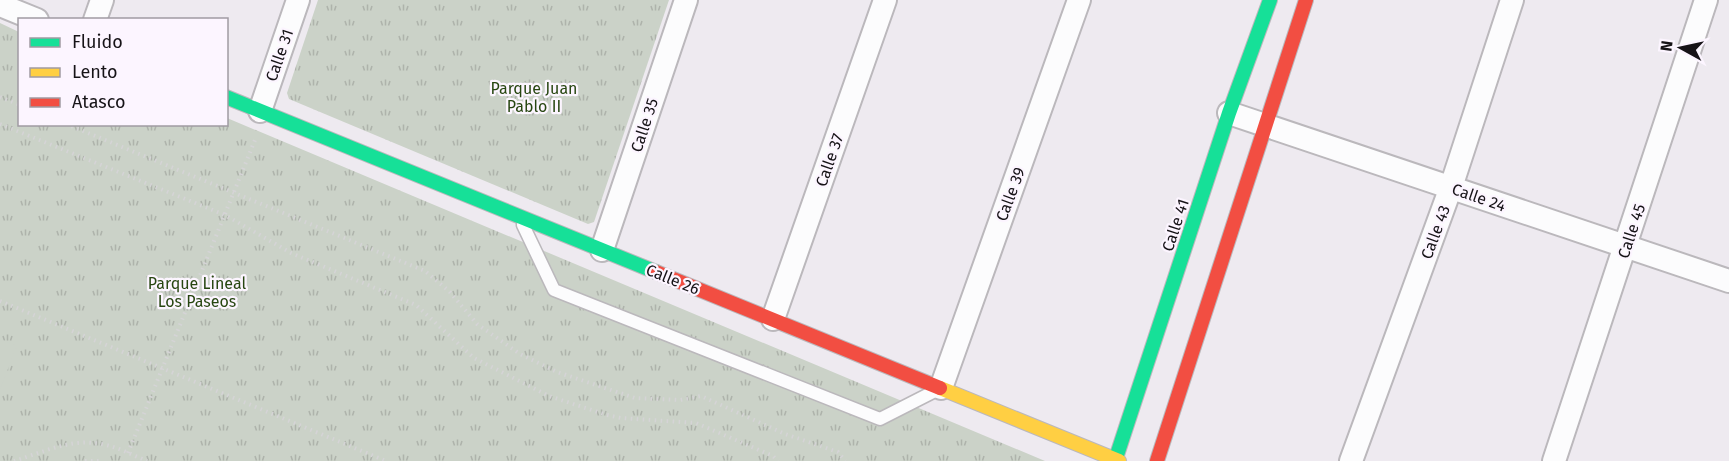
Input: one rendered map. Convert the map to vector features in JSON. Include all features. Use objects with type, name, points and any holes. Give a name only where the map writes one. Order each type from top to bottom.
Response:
[{"type":"main road","name":"Calle 41","points":[[1117,460],[1229,113],[1270,0]]},
{"type":"main road","points":[[1157,461],[1306,0]]},
{"type":"main road","name":"Calle 26","points":[[228,98],[1117,460]]},
{"type":"street","points":[[96,18],[102,0]]},
{"type":"street","name":"Calle 31","points":[[260,111],[298,0]]},
{"type":"street","name":"Calle 35","points":[[602,250],[686,0]]},
{"type":"street","name":"Calle 37","points":[[773,319],[885,0]]},
{"type":"street","name":"Calle 39","points":[[941,388],[1079,0]]},
{"type":"street","name":"Calle 43","points":[[1351,461],[1451,188],[1512,0]]},
{"type":"street","name":"Calle 45","points":[[1554,461],[1707,0]]},
{"type":"street","points":[[0,4],[32,18]]},
{"type":"street","name":"Calle 24","points":[[1229,113],[1729,281]]},
{"type":"lane","points":[[519,216],[554,290],[880,418],[941,388]]},
{"type":"path","points":[[0,97],[18,104]]},
{"type":"path","points":[[0,124],[225,215],[291,253],[416,305],[474,358],[549,396],[607,416],[696,423],[773,456],[778,461]]},
{"type":"path","points":[[71,126],[425,271],[449,291],[477,324],[520,354],[557,372],[634,398],[680,400],[701,396],[785,434],[838,452],[845,461]]},
{"type":"path","points":[[128,453],[255,138]]},
{"type":"path","points":[[0,301],[386,461]]},
{"type":"path","points":[[14,461],[75,443],[104,444],[147,461]]},
{"type":"path","points":[[85,461],[99,461]]},
{"type":"green space","name":"Parque Juan Pablo II","points":[[318,0],[669,0],[594,222],[588,224],[289,99],[287,93]]},
{"type":"green space","name":"Parque Lineal Los Paseos","points":[[0,23],[18,32],[18,126],[228,126],[228,118],[1045,461],[0,461]]},
{"type":"green space","points":[[0,339],[17,346],[0,389]]},
{"type":"traffic: fast","points":[[1115,461],[1229,113],[1270,0]]},
{"type":"traffic: fast","points":[[228,98],[656,272]]},
{"type":"traffic: slow","points":[[940,388],[1119,461]]},
{"type":"traffic: jam","points":[[1157,461],[1306,0]]},
{"type":"traffic: jam","points":[[656,272],[940,388]]}]
